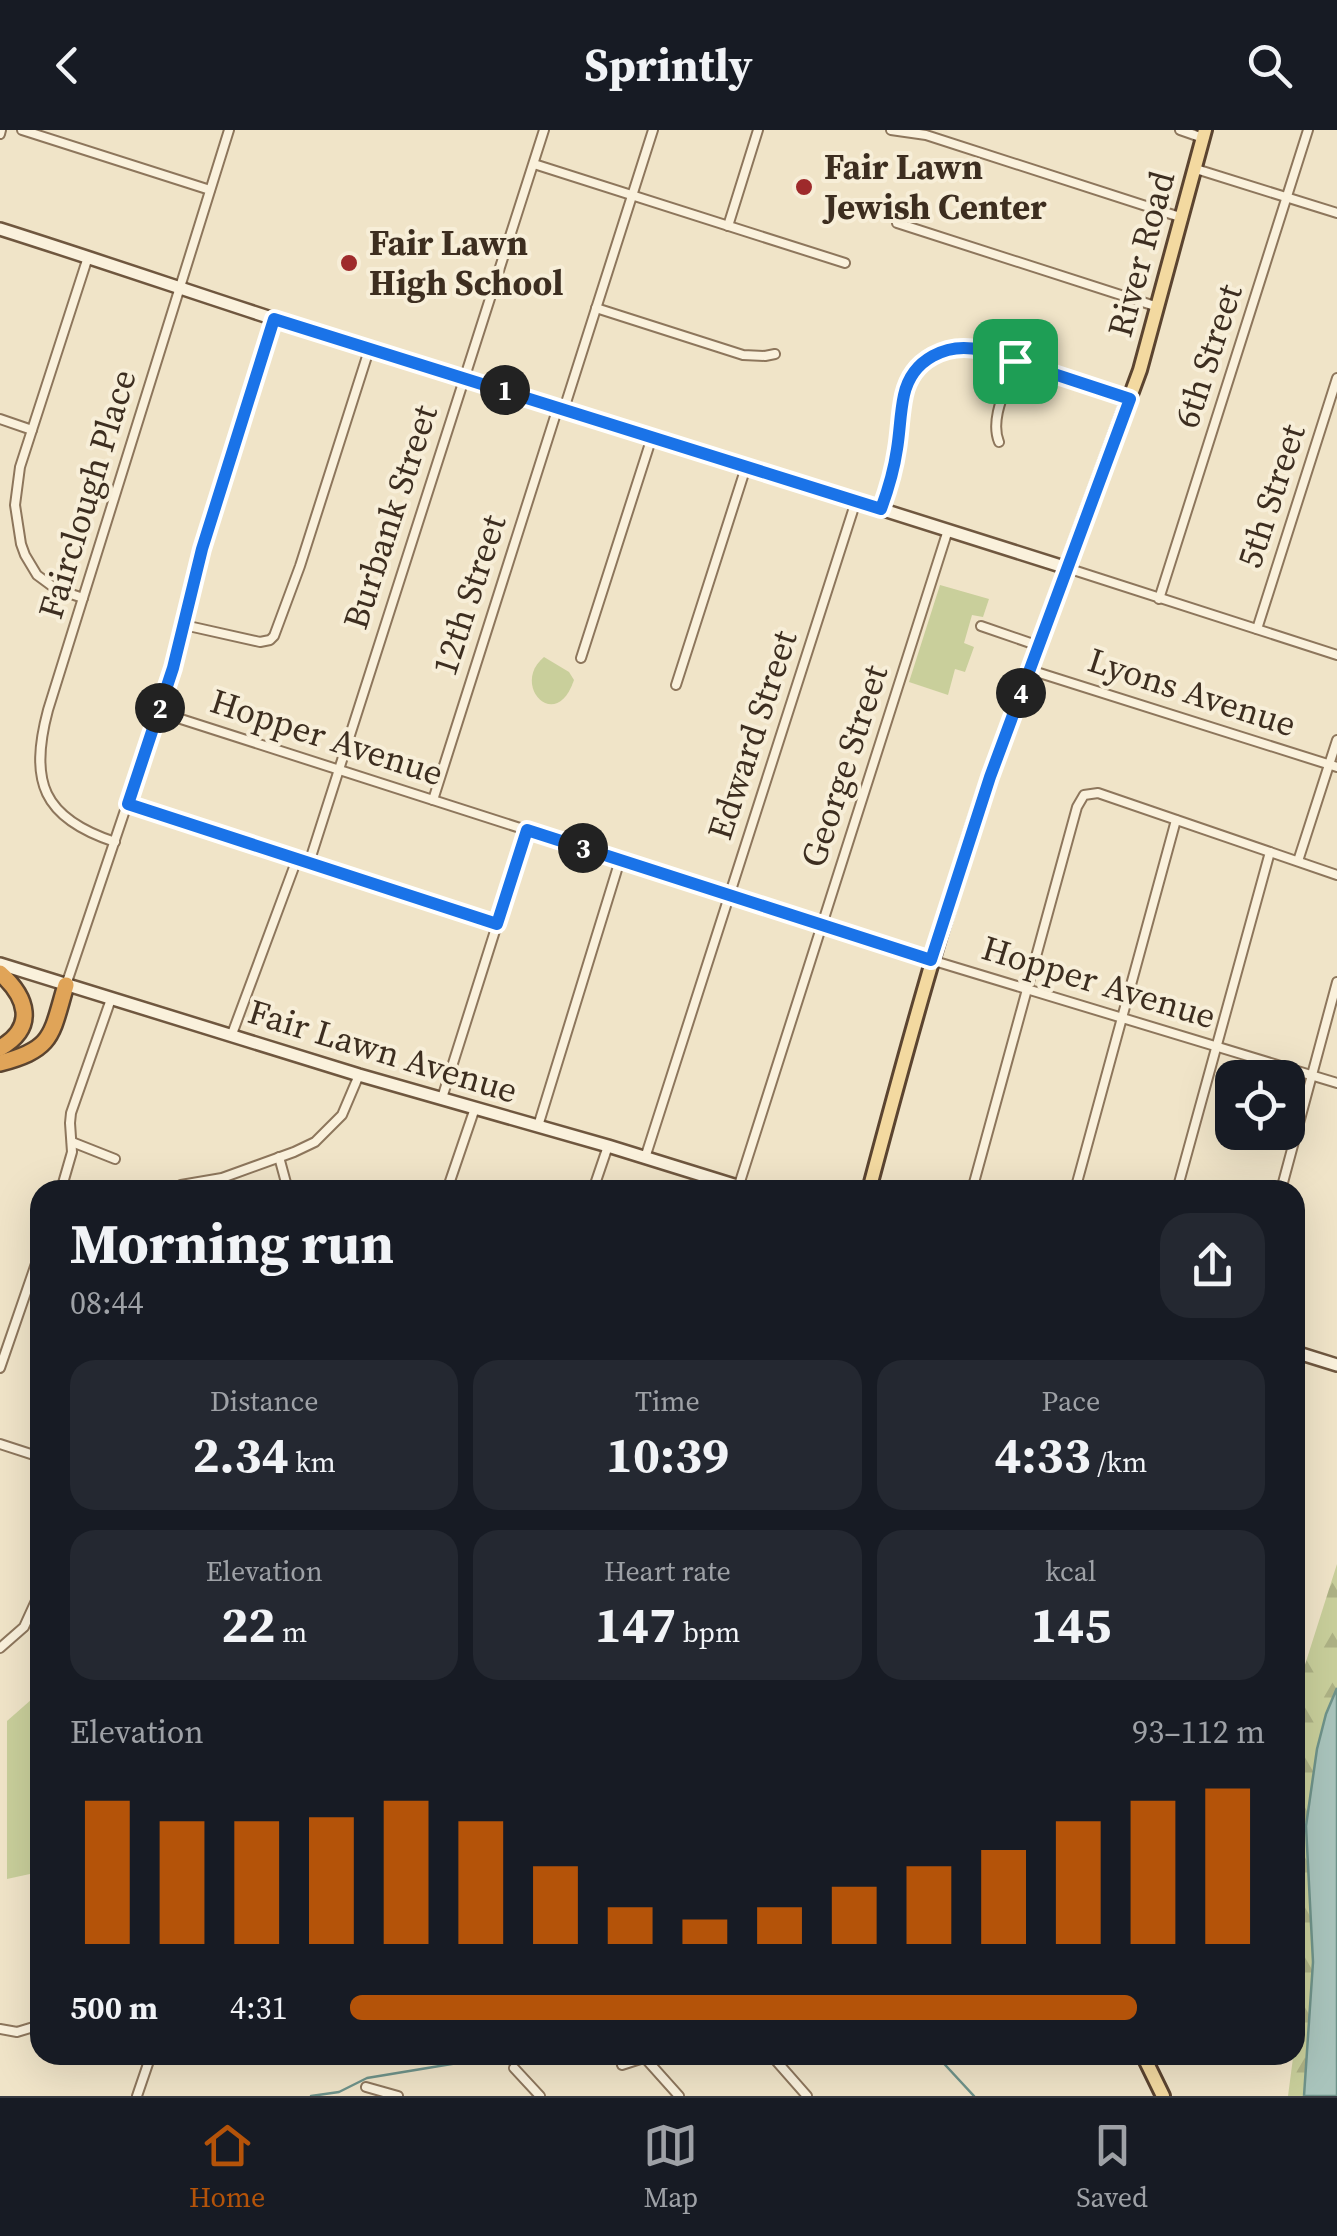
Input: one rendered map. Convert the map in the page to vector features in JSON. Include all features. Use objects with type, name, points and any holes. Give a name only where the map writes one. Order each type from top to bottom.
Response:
[{"type":"highway","points":[[0,1048],[16,1036],[24,1019],[18,990],[2,966]]},
{"type":"highway","points":[[0,1063],[31,1054],[46,1041],[66,986]]},
{"type":"main road","name":"River Road","points":[[872,1180],[931,960],[985,790],[1130,399],[1204,134]]},
{"type":"main road","points":[[1148,2065],[1163,2096]]},
{"type":"street","points":[[22,130],[210,190]]},
{"type":"street","name":"Fairclough Place","points":[[115,842],[64,817],[49,798],[40,750],[44,723],[230,130]]},
{"type":"street","name":"Burbank Street","points":[[309,863],[544,130]]},
{"type":"street","name":"12th Street","points":[[432,800],[653,130]]},
{"type":"street","points":[[728,226],[758,130]]},
{"type":"street","points":[[891,130],[926,135],[1183,218]]},
{"type":"street","points":[[1180,130],[1204,134]]},
{"type":"street","name":"6th Street","points":[[1159,598],[1308,130]]},
{"type":"street","points":[[534,164],[845,263]]},
{"type":"street","points":[[1196,168],[1337,212]]},
{"type":"street","points":[[897,223],[1158,308]]},
{"type":"street","points":[[0,229],[369,350],[1337,654]]},
{"type":"street","points":[[83,598],[46,583],[30,565],[21,544],[15,492],[88,257]]},
{"type":"street","points":[[596,308],[743,355],[775,354]]},
{"type":"street","points":[[66,986],[159,712],[202,549],[274,319]]},
{"type":"street","points":[[881,509],[894,467],[904,394],[918,366],[938,353],[960,347],[981,350],[1130,399]]},
{"type":"street","points":[[184,625],[260,642],[270,640],[276,632],[369,350]]},
{"type":"street","points":[[999,442],[997,419],[1015,361]]},
{"type":"street","name":"5th Street","points":[[1257,630],[1337,378]]},
{"type":"street","points":[[0,419],[32,430]]},
{"type":"street","points":[[582,658],[652,437]]},
{"type":"street","points":[[676,686],[746,467]]},
{"type":"street","name":"Edward Street","points":[[645,1158],[856,501]]},
{"type":"street","name":"George Street","points":[[745,1180],[948,530]]},
{"type":"street","points":[[981,626],[1038,646]]},
{"type":"street","name":"Lyons Avenue","points":[[1030,670],[1333,766]]},
{"type":"street","name":"Hopper Avenue","points":[[159,712],[931,960],[1337,1083]]},
{"type":"street","points":[[1298,862],[1333,766],[1337,740]]},
{"type":"street","points":[[975,1180],[1077,806],[1084,795],[1098,793],[1337,874]]},
{"type":"street","points":[[128,804],[497,924]]},
{"type":"street","points":[[1078,1180],[1176,820]]},
{"type":"street","points":[[442,1098],[527,830]]},
{"type":"street","points":[[1180,1180],[1270,852]]},
{"type":"street","points":[[232,1034],[297,860]]},
{"type":"street","points":[[538,1126],[620,860]]},
{"type":"street","name":"Fair Lawn Avenue","points":[[2,966],[714,1180]]},
{"type":"street","points":[[1284,1180],[1337,982]]},
{"type":"street","points":[[64,1180],[71,1161],[71,1113],[110,999]]},
{"type":"street","points":[[213,1180],[315,1142],[333,1126],[348,1104],[359,1075]]},
{"type":"street","points":[[451,1180],[476,1108]]},
{"type":"street","points":[[72,1142],[115,1158]]},
{"type":"street","points":[[596,1180],[608,1146]]},
{"type":"street","points":[[278,1157],[285,1180]]},
{"type":"street","points":[[0,1368],[30,1281]]},
{"type":"street","points":[[1305,1355],[1337,1363]]},
{"type":"street","points":[[0,1444],[30,1454]]},
{"type":"street","points":[[0,1648],[24,1627],[30,1614]]},
{"type":"street","points":[[0,2029],[18,2032],[30,2028]]},
{"type":"street","points":[[138,2096],[148,2065]]},
{"type":"street","points":[[656,2065],[679,2096]]},
{"type":"street","points":[[780,2065],[807,2096]]},
{"type":"street","points":[[514,2068],[540,2096]]},
{"type":"street","points":[[366,2087],[398,2096]]},
{"type":"green space","points":[[940,585],[989,599],[983,617],[972,615],[964,643],[974,647],[965,672],[955,669],[948,695],[909,682]]},
{"type":"green space","points":[[544,657],[569,672],[574,680],[566,696],[557,703],[548,704],[534,691],[535,668]]},
{"type":"green space","points":[[1337,1564],[1337,1688],[1317,1749],[1306,1826],[1313,1962],[1304,2096],[1288,2096],[1292,2065],[1305,2065],[1305,1665]]},
{"type":"green space","points":[[30,1701],[30,1874],[7,1879],[7,1721]]},
{"type":"water","points":[[1337,1688],[1337,2096],[1304,2096],[1313,1962],[1306,1826],[1317,1749]]},
{"type":"waterway","points":[[311,2096],[339,2092],[367,2078],[446,2065]]},
{"type":"waterway","points":[[945,2065],[974,2096]]},
{"type":"place","name":"Fair Lawn Jewish Center","points":[[804,187]]},
{"type":"place","name":"Fair Lawn High School","points":[[349,263]]},
{"type":"route","points":[[274,319],[881,509],[894,467],[904,394],[918,366],[938,353],[960,347],[1015,361],[1130,399],[990,777],[931,960],[527,830],[497,924],[128,804],[173,668],[202,549],[274,319]]}]
